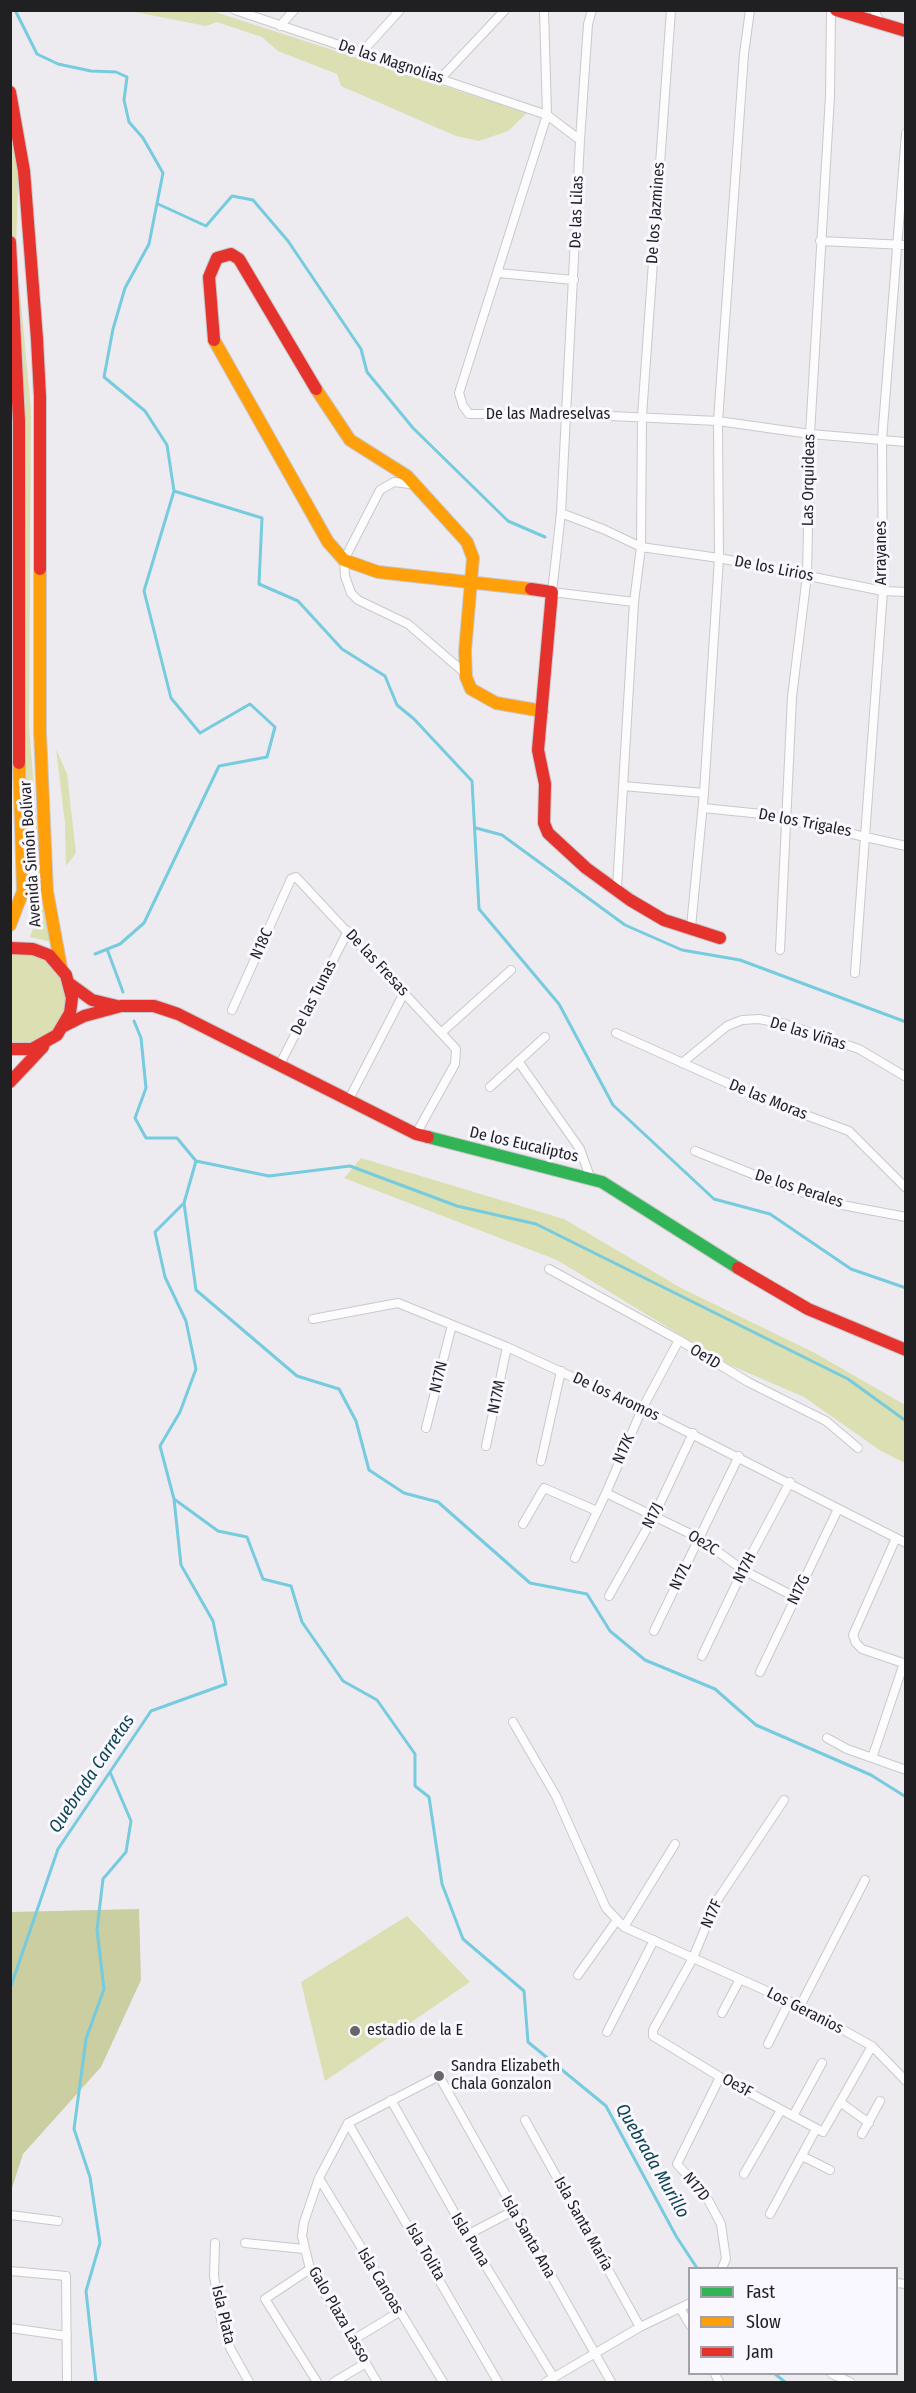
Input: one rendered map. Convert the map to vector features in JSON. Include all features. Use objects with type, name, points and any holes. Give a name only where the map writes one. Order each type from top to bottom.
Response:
[{"type":"main road","points":[[836,10],[906,31]]},
{"type":"main road","name":"Avenida Simón Bolívar","points":[[10,92],[24,171],[37,339],[40,409],[40,732],[47,891],[61,967]]},
{"type":"main road","name":"Avenida Simón Bolívar","points":[[10,242],[19,421],[19,806],[23,891],[10,926]]},
{"type":"main road","points":[[542,711],[490,701],[471,689],[466,674],[470,582],[473,558],[467,542],[417,485],[396,468],[350,440],[295,357],[239,259],[231,254],[217,258],[210,271],[209,284],[212,334],[219,352],[320,530],[344,560],[378,572],[470,582],[552,592],[542,711],[538,750],[545,784],[544,823],[548,833],[586,868],[617,888],[630,900],[663,920],[720,938]]},
{"type":"main road","name":"Avenida Simón Bolívar","points":[[10,948],[33,949],[49,955],[61,967],[70,984],[70,1012],[64,1026]]},
{"type":"main road","name":"De los Eucaliptos","points":[[70,984],[92,1000],[121,1006]]},
{"type":"main road","name":"De los Eucaliptos","points":[[64,1026],[84,1016],[121,1006],[141,1005],[165,1009],[280,1064],[416,1134],[591,1177],[612,1187],[728,1262],[808,1309],[906,1350]]},
{"type":"main road","points":[[10,1082],[64,1026]]},
{"type":"main road","points":[[10,1049],[32,1049],[47,1043]]},
{"type":"street","name":"De las Magnolias","points":[[235,10],[547,115]]},
{"type":"street","points":[[280,26],[294,10]]},
{"type":"street","points":[[362,52],[400,10]]},
{"type":"street","points":[[441,78],[506,10]]},
{"type":"street","name":"De las Madreselvas","points":[[544,10],[547,115],[459,393],[463,406],[469,414],[642,416],[718,421],[810,434],[906,442]]},
{"type":"street","name":"De las Lilas","points":[[567,414],[580,140],[588,24],[592,10]]},
{"type":"street","name":"De los Jazmines","points":[[617,888],[634,602],[641,547],[642,416],[671,10]]},
{"type":"street","points":[[691,927],[703,808],[718,558],[718,421],[744,54],[750,10]]},
{"type":"street","name":"Las Orquideas","points":[[780,950],[792,697],[807,575],[810,434],[830,96],[831,10]]},
{"type":"street","points":[[873,10],[881,24]]},
{"type":"street","points":[[547,115],[580,140]]},
{"type":"street","name":"Arrayanes","points":[[855,973],[883,591],[882,440],[901,245],[906,133]]},
{"type":"street","points":[[820,241],[901,245]]},
{"type":"street","points":[[498,273],[574,280]]},
{"type":"street","points":[[567,414],[561,513],[552,592],[634,602]]},
{"type":"street","points":[[417,485],[394,482],[380,490],[344,560],[347,585],[358,600],[408,624],[466,674]]},
{"type":"street","name":"De los Lirios","points":[[561,513],[641,547],[718,558],[883,591],[906,592]]},
{"type":"street","points":[[623,786],[704,793]]},
{"type":"street","name":"De los Trigales","points":[[703,808],[729,809],[864,835],[906,846]]},
{"type":"street","name":"De las Fresas","points":[[291,879],[296,877],[455,1047],[458,1055],[416,1134]]},
{"type":"street","name":"N18C","points":[[232,1010],[291,879]]},
{"type":"street","name":"De las Tunas","points":[[280,1064],[348,931]]},
{"type":"street","points":[[441,1033],[511,970]]},
{"type":"street","points":[[348,1101],[405,991]]},
{"type":"street","name":"De las Viñas","points":[[681,1063],[727,1026],[742,1020],[759,1019],[785,1024],[859,1049],[906,1077]]},
{"type":"street","name":"De las Moras","points":[[616,1033],[765,1100],[853,1133],[906,1188]]},
{"type":"street","points":[[490,1087],[545,1038]]},
{"type":"street","points":[[518,1061],[580,1149],[591,1177]]},
{"type":"street","name":"De los Perales","points":[[695,1151],[785,1187],[842,1204],[906,1217]]},
{"type":"street","name":"Oe1D","points":[[549,1269],[679,1340],[748,1382],[826,1421],[858,1449]]},
{"type":"street","name":"De los Aromos","points":[[313,1319],[398,1303],[507,1347],[693,1433],[906,1543]]},
{"type":"street","name":"N17N","points":[[426,1428],[452,1325]]},
{"type":"street","name":"N17K","points":[[575,1558],[607,1494],[642,1409],[679,1340]]},
{"type":"street","name":"N17M","points":[[486,1446],[507,1347]]},
{"type":"street","points":[[541,1461],[561,1371]]},
{"type":"street","name":"N17J","points":[[609,1596],[654,1516],[693,1433]]},
{"type":"street","name":"N17L","points":[[654,1631],[739,1456]]},
{"type":"street","name":"N17H","points":[[702,1656],[743,1570],[790,1482]]},
{"type":"street","points":[[523,1524],[544,1488],[597,1511]]},
{"type":"street","name":"Oe2C","points":[[607,1494],[699,1538],[743,1570],[795,1597]]},
{"type":"street","name":"N17G","points":[[760,1672],[838,1509]]},
{"type":"street","points":[[872,1758],[905,1663],[862,1649],[853,1635],[896,1538]]},
{"type":"street","points":[[513,1722],[556,1796],[606,1908],[624,1928],[675,1844]]},
{"type":"street","points":[[827,1738],[906,1770]]},
{"type":"street","name":"N17F","points":[[653,2036],[653,2030],[693,1958],[716,1902],[784,1800]]},
{"type":"street","points":[[800,2006],[866,1880]]},
{"type":"street","points":[[578,1975],[617,1920]]},
{"type":"street","name":"Los Geranios","points":[[624,1928],[800,2006],[872,2046],[906,2081]]},
{"type":"street","points":[[607,2032],[654,1940]]},
{"type":"street","points":[[722,2013],[740,1979]]},
{"type":"street","points":[[768,2044],[789,2002]]},
{"type":"street","name":"Oe3F","points":[[653,2036],[720,2077],[820,2130]]},
{"type":"street","points":[[770,2214],[802,2156],[840,2102],[872,2046]]},
{"type":"street","points":[[793,2116],[822,2063]]},
{"type":"street","name":"Isla Santa Ana","points":[[391,2100],[439,2076],[611,2382]]},
{"type":"street","name":"N17D","points":[[720,2077],[677,2164],[706,2196],[721,2224],[726,2259],[722,2267]]},
{"type":"street","points":[[348,2122],[391,2100]]},
{"type":"street","name":"Isla Puna","points":[[391,2100],[550,2380]]},
{"type":"street","points":[[862,2134],[880,2101]]},
{"type":"street","points":[[840,2102],[869,2122]]},
{"type":"street","points":[[744,2174],[781,2110]]},
{"type":"street","name":"Isla Santa María","points":[[525,2121],[640,2327]]},
{"type":"street","name":"Galo Plaza Lasso","points":[[348,2122],[319,2178],[304,2222],[304,2249],[310,2269],[377,2382]]},
{"type":"street","name":"Isla Tolita","points":[[348,2122],[498,2382]]},
{"type":"street","points":[[802,2156],[830,2170]]},
{"type":"street","name":"Isla Canoas","points":[[319,2178],[443,2382]]},
{"type":"street","points":[[467,2235],[513,2211]]},
{"type":"street","points":[[10,2215],[58,2221]]},
{"type":"street","name":"Isla Plata","points":[[215,2243],[214,2276],[221,2320],[230,2348],[249,2382]]},
{"type":"street","points":[[245,2243],[304,2249]]},
{"type":"street","points":[[310,2269],[264,2299],[316,2382]]},
{"type":"street","points":[[10,2271],[66,2276],[67,2382]]},
{"type":"street","points":[[550,2380],[640,2327],[688,2304]]},
{"type":"street","points":[[680,2308],[688,2322]]},
{"type":"street","points":[[352,2340],[399,2312]]},
{"type":"street","points":[[10,2328],[67,2336]]},
{"type":"street","points":[[334,2382],[366,2363]]},
{"type":"street","points":[[836,2375],[850,2382]]},
{"type":"green space","points":[[130,11],[212,11],[527,113],[508,131],[479,141],[456,136],[341,86],[337,74],[278,51],[262,37],[217,22],[206,26]]},
{"type":"green space","points":[[11,140],[19,162],[16,248],[31,410],[29,727],[37,825],[56,943],[30,937],[37,918],[23,727],[10,261]]},
{"type":"green space","points":[[56,749],[67,774],[76,853],[66,866],[65,823]]},
{"type":"green space","points":[[34,953],[59,970],[69,998],[60,1026],[36,1043],[11,1043],[10,954]]},
{"type":"green space","points":[[361,1158],[564,1219],[681,1288],[815,1353],[905,1405],[905,1463],[881,1451],[804,1397],[730,1365],[557,1260],[344,1178]]},
{"type":"green space","points":[[139,1909],[141,1980],[101,2067],[23,2154],[11,2191],[11,1912]]},
{"type":"green space","name":"estadio de la E","points":[[407,1916],[470,1982],[325,2081],[301,1982]]},
{"type":"waterway","points":[[15,10],[37,54],[58,64],[91,71],[116,72],[127,77],[124,100],[129,122],[143,138],[163,173],[149,244],[125,288],[113,329],[104,377],[145,411],[167,445],[174,491],[144,591],[171,698],[200,733],[250,704],[275,727],[267,757],[219,766],[144,923],[120,944],[95,954]]},
{"type":"waterway","points":[[158,204],[206,226],[232,196],[253,200],[288,241],[361,349],[367,372],[413,428],[508,521],[545,537]]},
{"type":"waterway","points":[[174,491],[262,518],[259,584],[298,601],[342,649],[385,676],[397,705],[414,719],[472,781],[479,909],[559,1004],[613,1105],[714,1199],[770,1214],[851,1269],[906,1288]]},
{"type":"waterway","points":[[476,828],[502,835],[625,925],[682,950],[740,960],[906,1022]]},
{"type":"waterway","name":"Quebrada Carretas","points":[[107,949],[123,992]]},
{"type":"waterway","name":"Quebrada Carretas","points":[[10,1989],[58,1849],[151,1711],[226,1684],[213,1621],[181,1565],[174,1499],[160,1446],[180,1412],[196,1369],[186,1321],[165,1277],[155,1232],[184,1203],[196,1161],[177,1138],[146,1138],[135,1118],[146,1088],[141,1038],[134,1021]]},
{"type":"waterway","points":[[196,1161],[269,1176],[350,1166],[457,1206],[536,1224],[848,1379],[906,1421]]},
{"type":"waterway","points":[[184,1203],[196,1290],[297,1376],[339,1389],[356,1421],[369,1470],[404,1493],[438,1502],[530,1583],[587,1594],[610,1631],[645,1660],[715,1689],[756,1725],[871,1775],[906,1797]]},
{"type":"waterway","name":"Quebrada Murillo","points":[[174,1499],[218,1531],[247,1537],[263,1579],[291,1586],[302,1622],[343,1681],[377,1700],[415,1754],[415,1786],[429,1797],[442,1884],[463,1939],[524,1991],[528,2042],[606,2106],[676,2236],[696,2267]]},
{"type":"waterway","points":[[96,2382],[86,2291],[100,2243],[90,2177],[74,2129],[86,2039],[104,1989],[97,1930],[103,1879],[126,1852],[131,1821],[110,1772]]},
{"type":"waterway","name":"Quebrada Murillo","points":[[776,2375],[785,2382]]},
{"type":"traffic: fast","points":[[428,1137],[602,1182],[738,1268]]},
{"type":"traffic: slow","points":[[214,340],[328,542],[344,560],[378,572],[531,589]]},
{"type":"traffic: slow","points":[[316,389],[350,440],[407,476],[467,542],[473,558],[465,651],[466,677],[471,689],[496,703],[542,711]]},
{"type":"traffic: slow","points":[[40,569],[40,732],[47,891],[61,967]]},
{"type":"traffic: slow","points":[[10,925],[23,891],[19,763]]},
{"type":"traffic: jam","points":[[836,10],[906,31]]},
{"type":"traffic: jam","points":[[10,92],[24,171],[37,339],[40,397],[40,569]]},
{"type":"traffic: jam","points":[[10,242],[19,421],[19,763]]},
{"type":"traffic: jam","points":[[214,340],[209,277],[217,258],[231,254],[239,259],[316,389]]},
{"type":"traffic: jam","points":[[531,589],[552,592],[538,750],[545,784],[544,823],[548,833],[586,868],[630,900],[664,920],[720,938]]},
{"type":"traffic: jam","points":[[10,948],[33,949],[49,955],[66,975],[72,998],[70,1013],[57,1035],[32,1049],[10,1049]]},
{"type":"traffic: jam","points":[[70,984],[92,1000],[117,1006]]},
{"type":"traffic: jam","points":[[64,1026],[84,1016],[121,1006],[154,1006],[178,1014],[416,1134],[428,1137]]},
{"type":"traffic: jam","points":[[10,1082],[43,1047]]},
{"type":"traffic: jam","points":[[738,1268],[808,1309],[906,1350]]},
{"type":"place","name":"estadio de la E","points":[[355,2031]]},
{"type":"place","name":"Sandra Elizabeth Chala Gonzalon","points":[[439,2076]]}]
